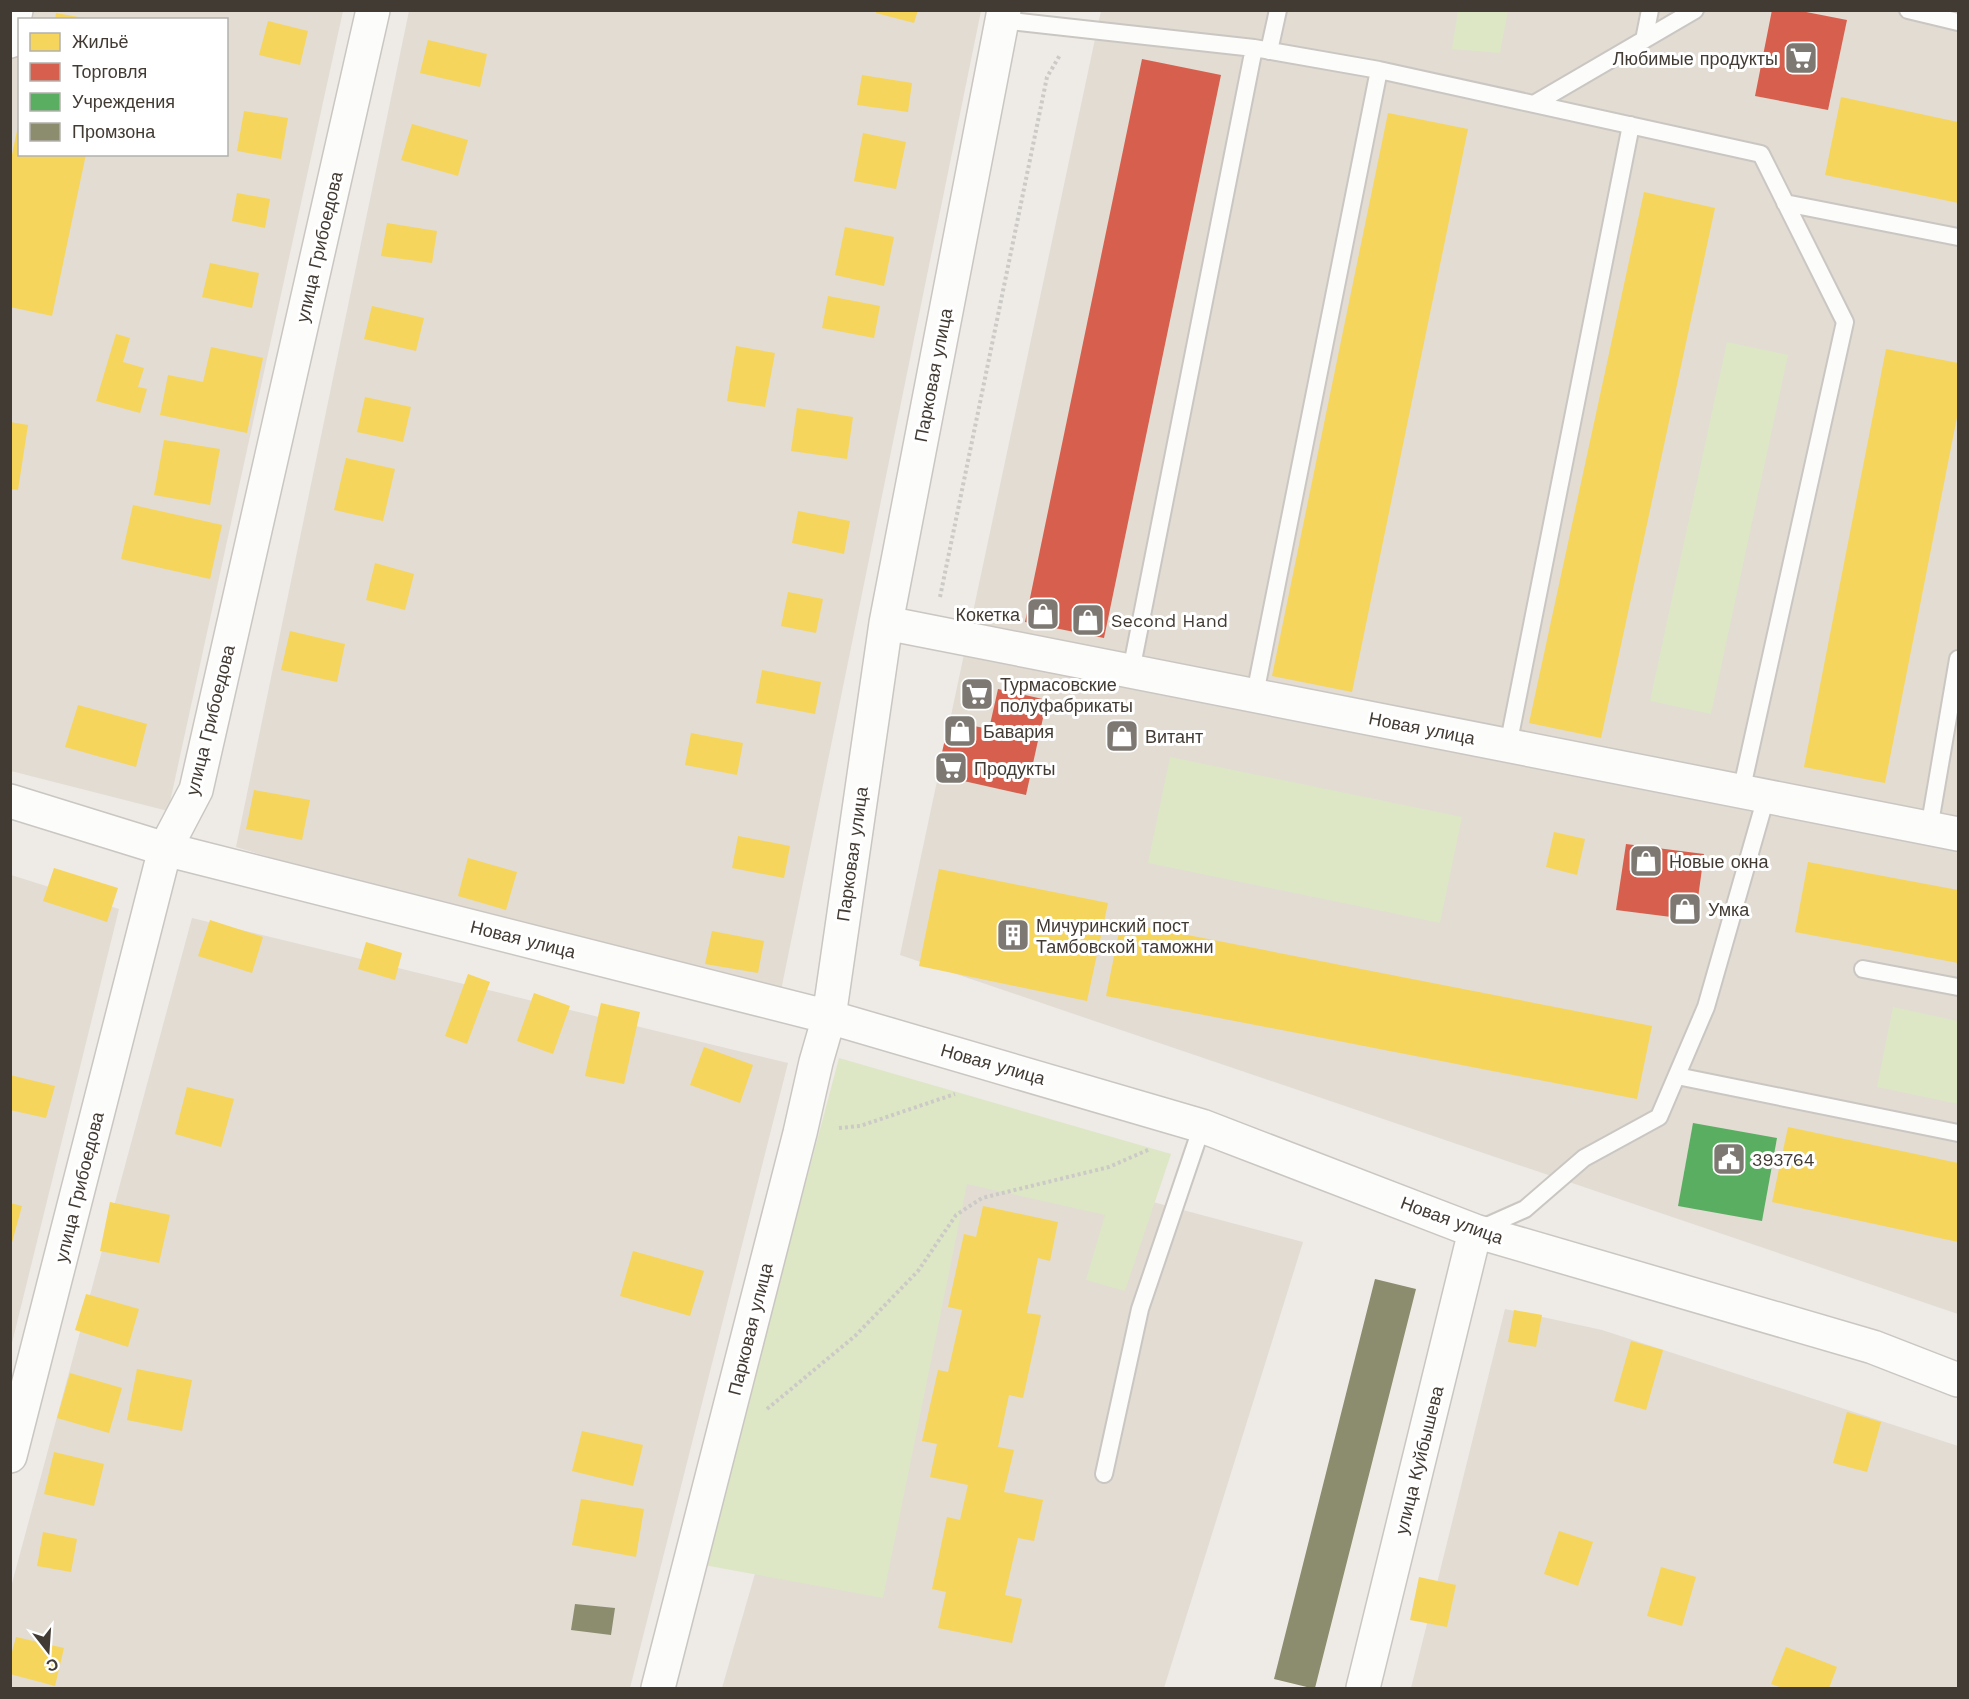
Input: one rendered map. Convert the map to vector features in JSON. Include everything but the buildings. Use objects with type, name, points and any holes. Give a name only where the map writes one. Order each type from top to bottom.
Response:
[{"type":"street","points":[[10,41],[16,10]]},
{"type":"street","name":"улица Грибоедова","points":[[10,1456],[165,849],[196,790],[373,10]]},
{"type":"street","name":"Парковая улица","points":[[658,1689],[829,1017],[886,623],[1003,15]]},
{"type":"street","name":"Новая улица","points":[[886,623],[1255,694],[1944,832]]},
{"type":"street","name":"Новая улица","points":[[10,801],[165,849],[829,1017],[1202,1125],[1475,1231],[1873,1347],[1959,1380]]},
{"type":"street","name":"улица Куйбышева","points":[[1363,1689],[1475,1231]]},
{"type":"lane","points":[[1131,671],[1262,50],[1278,10]]},
{"type":"lane","points":[[1644,40],[1650,10]]},
{"type":"lane","points":[[1534,104],[1695,10]]},
{"type":"lane","points":[[1908,10],[1959,22]]},
{"type":"lane","points":[[1003,15],[1075,29],[1262,50],[1379,70],[1761,154],[1845,322],[1753,794],[1706,1007],[1659,1117],[1584,1158],[1525,1209],[1475,1231]]},
{"type":"lane","points":[[1255,694],[1379,70]]},
{"type":"lane","points":[[1508,746],[1631,125]]},
{"type":"lane","points":[[1785,203],[1959,237]]},
{"type":"lane","points":[[1944,832],[1959,659]]},
{"type":"lane","points":[[1863,969],[1959,987]]},
{"type":"lane","points":[[1677,1076],[1959,1133]]},
{"type":"lane","points":[[1104,1474],[1140,1309],[1202,1125]]},
{"type":"path","points":[[932,632],[1047,76],[1075,29]]},
{"type":"path","points":[[800,1133],[860,1126],[959,1092]]},
{"type":"path","points":[[764,1412],[855,1336],[918,1271],[956,1215],[982,1198],[1109,1167],[1150,1149]]},
{"type":"shaded area","points":[[10,11],[343,11],[168,811],[11,771]]},
{"type":"shaded area","points":[[409,11],[981,11],[777,1010],[236,847]]},
{"type":"shaded area","points":[[1101,11],[1958,11],[1958,1314],[900,955]]},
{"type":"shaded area","points":[[11,875],[119,909],[11,1347]]},
{"type":"shaded area","points":[[192,918],[788,1063],[630,1688],[11,1688],[11,1587]]},
{"type":"shaded area","points":[[883,1130],[1303,1242],[1164,1688],[722,1688]]},
{"type":"shaded area","points":[[1505,1309],[1602,1330],[1958,1446],[1958,1688],[1411,1688]]},
{"type":"green space","points":[[1458,10],[1508,11],[1500,53],[1452,49]]},
{"type":"green space","points":[[1727,342],[1788,355],[1711,714],[1650,701]]},
{"type":"green space","points":[[1170,757],[1462,817],[1440,923],[1148,863]]},
{"type":"green space","points":[[1893,1007],[1958,1021],[1958,1104],[1877,1087]]},
{"type":"green space","points":[[839,1058],[1171,1154],[1125,1291],[1086,1280],[1105,1215],[967,1184],[883,1598],[704,1565]]},
{"type":"place","name":"Любимые продукты","points":[[1801,58]]},
{"type":"place","name":"Кокетка","points":[[1043,614]]},
{"type":"place","name":"Second Hand","points":[[1088,620]]},
{"type":"place","name":"Турмасовские полуфабрикаты","points":[[977,694]]},
{"type":"place","name":"Бавария","points":[[960,731]]},
{"type":"place","name":"Витант","points":[[1122,736]]},
{"type":"place","name":"Продукты","points":[[951,768]]},
{"type":"place","name":"Новые окна","points":[[1646,861]]},
{"type":"place","name":"Умка","points":[[1685,909]]},
{"type":"place","name":"Мичуринский пост Тамбовской таможни","points":[[1013,935]]},
{"type":"place","name":"393764","points":[[1729,1159]]}]
